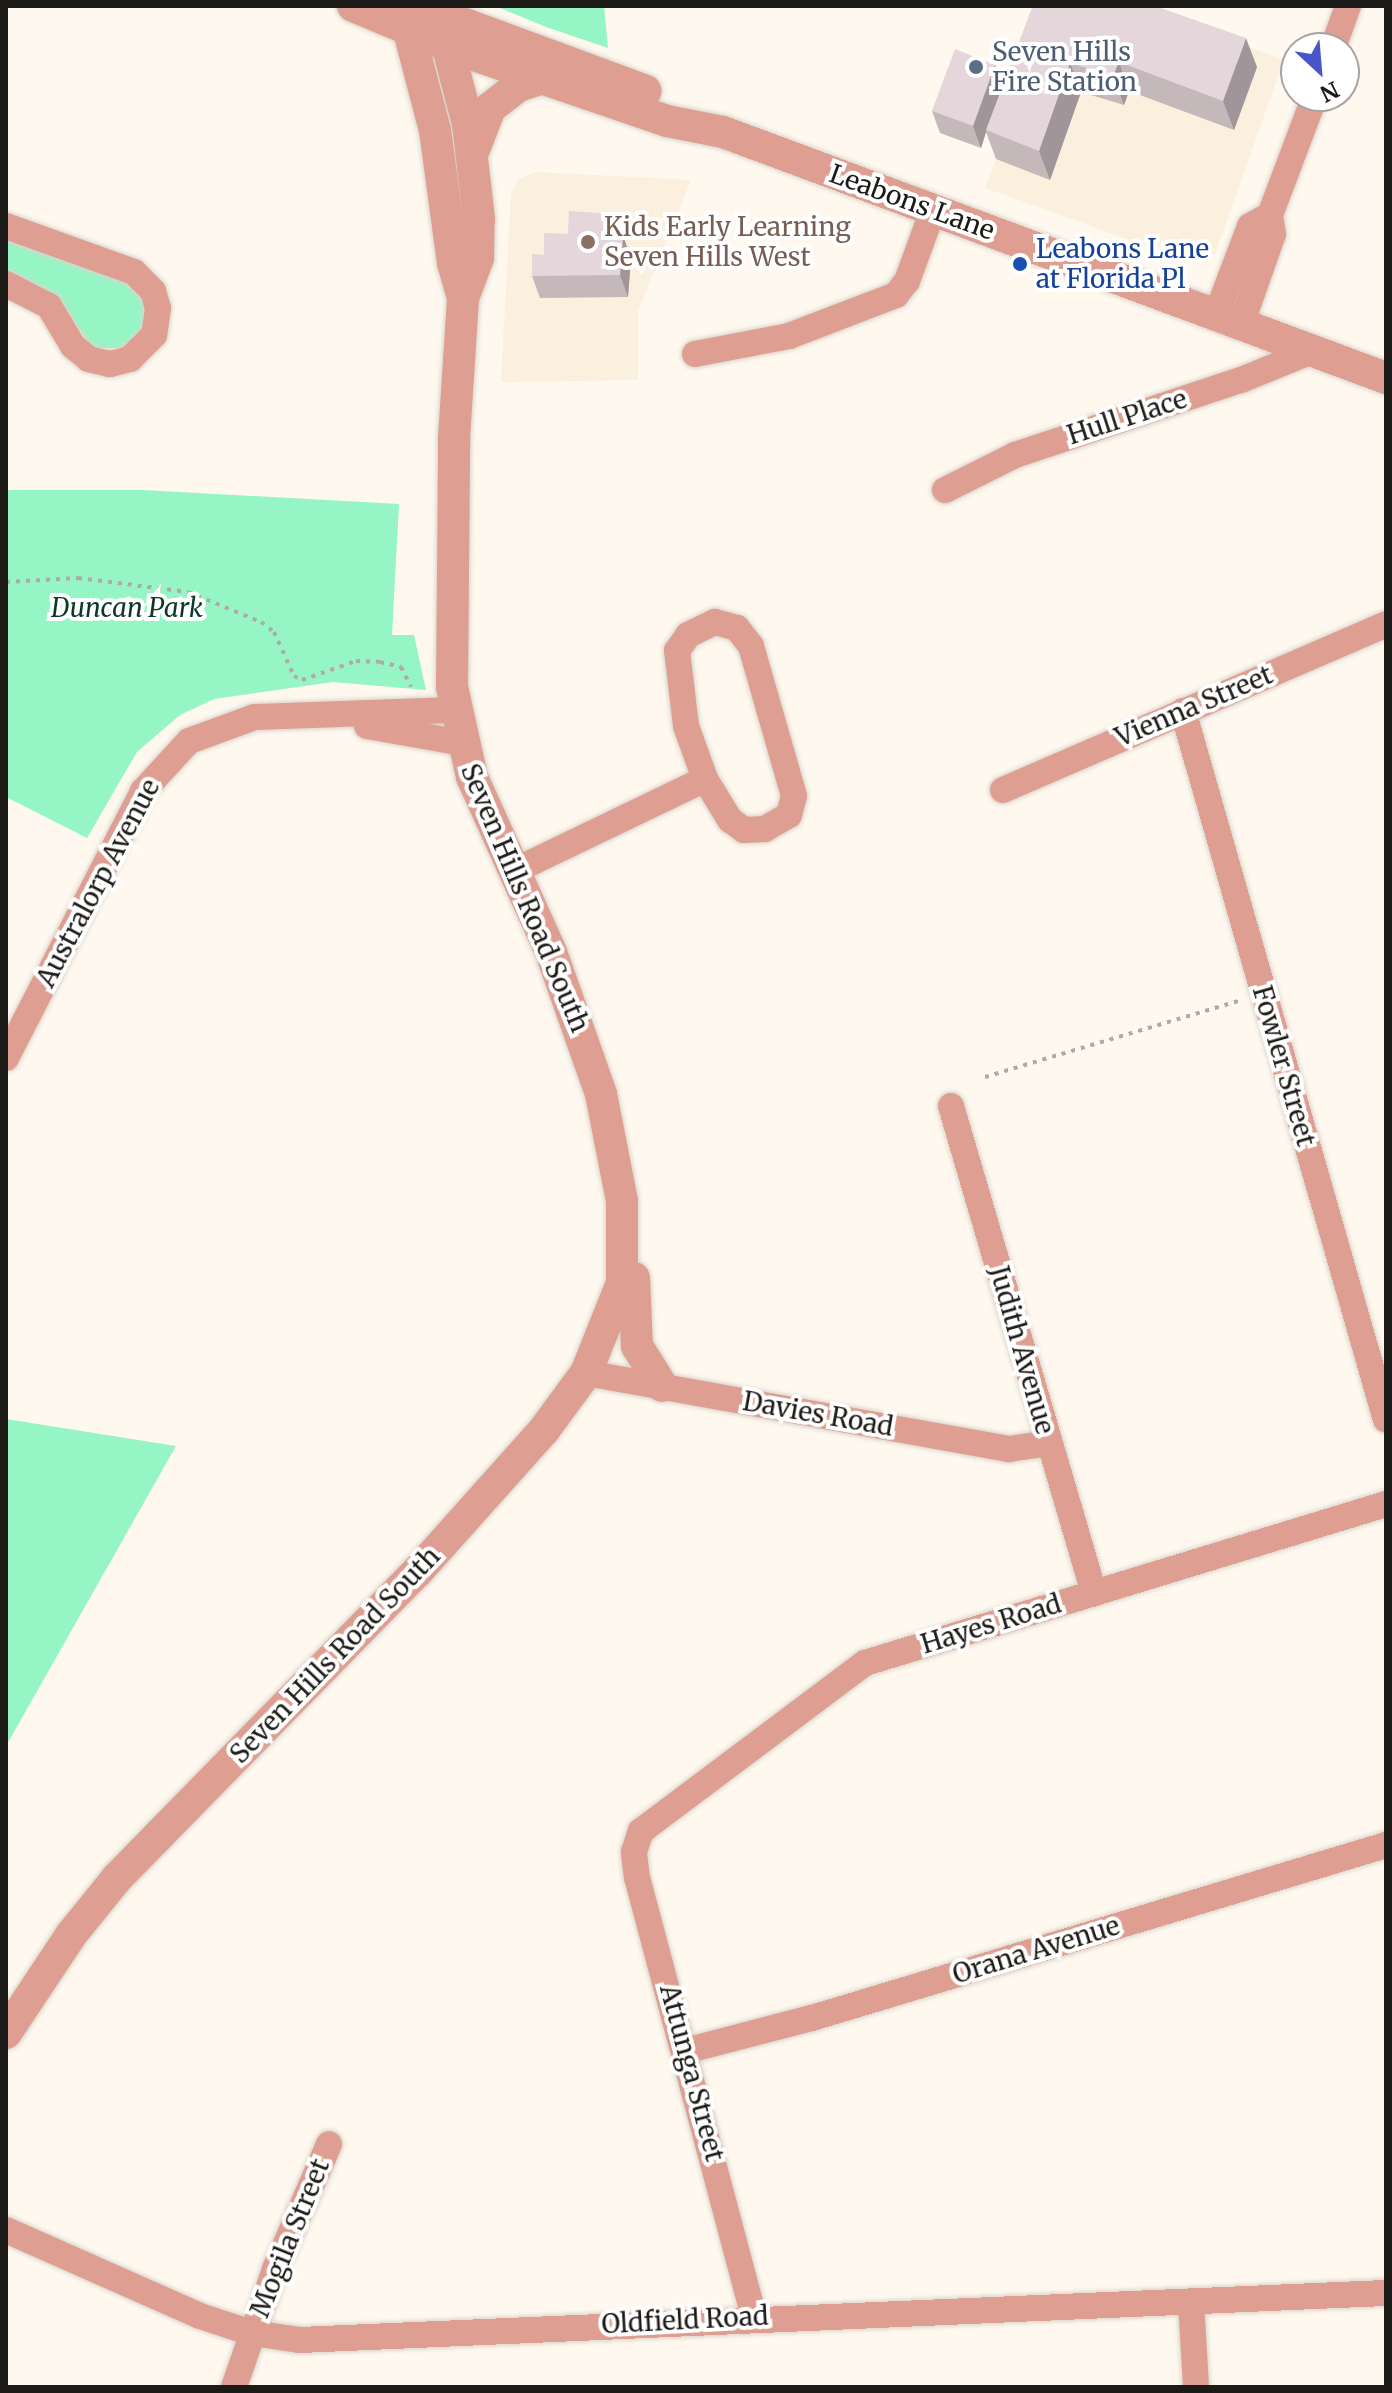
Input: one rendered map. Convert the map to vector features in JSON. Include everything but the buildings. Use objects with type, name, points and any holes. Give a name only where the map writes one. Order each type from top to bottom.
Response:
[{"type":"street","name":"Leabons Lane","points":[[353,6],[421,12],[672,101],[707,127]]},
{"type":"street","points":[[1339,32],[1348,6]]},
{"type":"street","name":"Seven Hills Road South","points":[[421,12],[451,47],[473,153],[478,258],[463,298],[451,514],[448,654],[455,710],[462,743],[568,992],[601,1094],[622,1201],[626,1256],[634,1278],[637,1346],[662,1386]]},
{"type":"street","name":"Seven Hills Road South","points":[[421,12],[453,263],[463,298]]},
{"type":"street","name":"Leabons Lane","points":[[451,47],[667,121],[707,127],[1229,317],[1386,378]]},
{"type":"street","points":[[473,153],[490,108],[518,86],[543,78]]},
{"type":"street","points":[[1229,317],[1250,226],[1270,215],[1309,112]]},
{"type":"street","points":[[695,354],[801,332],[896,295],[907,281],[933,210]]},
{"type":"street","points":[[6,226],[134,272],[153,291],[158,323],[139,353],[121,362],[99,362],[80,354],[49,306],[6,284]]},
{"type":"street","name":"Hull Place","points":[[945,490],[1015,455],[1241,380],[1312,351]]},
{"type":"street","points":[[724,623],[737,628],[751,646],[794,796],[792,809],[779,824],[744,830],[730,820],[705,779],[686,726],[677,651],[697,629],[724,623]]},
{"type":"street","name":"Vienna Street","points":[[1003,790],[1386,624]]},
{"type":"street","name":"Australorp Avenue","points":[[6,1058],[143,791],[163,764],[189,741],[228,723],[308,715],[422,715],[455,710]]},
{"type":"street","name":"Fowler Street","points":[[1183,711],[1386,1420]]},
{"type":"street","name":"Australorp Avenue","points":[[308,715],[462,743]]},
{"type":"street","points":[[514,871],[705,779]]},
{"type":"street","name":"Judith Avenue","points":[[951,1106],[1094,1593]]},
{"type":"street","name":"Seven Hills Road South","points":[[6,2033],[71,1935],[117,1878],[418,1571],[544,1430],[586,1373],[615,1308],[626,1256]]},
{"type":"street","name":"Davies Road","points":[[586,1373],[1009,1449],[1049,1443]]},
{"type":"street","name":"Hayes Road","points":[[641,1831],[847,1673],[1094,1593],[1386,1504]]},
{"type":"street","name":"Attunga Street","points":[[641,1831],[634,1852],[637,1878],[754,2317]]},
{"type":"street","name":"Orana Avenue","points":[[685,2051],[812,2018],[1386,1845]]},
{"type":"street","name":"Mogila Street","points":[[234,2387],[252,2333],[329,2144]]},
{"type":"street","name":"Oldfield Road","points":[[6,2230],[200,2316],[252,2333],[300,2340],[754,2317],[1386,2293]]},
{"type":"street","points":[[1191,2302],[1196,2387]]},
{"type":"path","points":[[6,582],[78,578],[207,598],[274,632],[294,676],[302,680],[356,661],[401,667],[422,715]]},
{"type":"path","points":[[985,1077],[1241,1000]]},
{"type":"shaded area","points":[[1054,6],[1137,6],[1280,59],[1280,71],[1215,254],[1194,263],[985,188]]},
{"type":"shaded area","name":"Kids Early Learning Seven Hills West","points":[[535,172],[691,180],[638,311],[638,380],[501,382],[511,194],[518,179]]},
{"type":"green space","points":[[495,6],[604,6],[608,48],[546,27]]},
{"type":"green space","points":[[6,236],[140,288],[149,322],[124,348],[92,348],[61,303],[38,285],[6,271]]},
{"type":"green space","name":"Duncan Park","points":[[6,490],[143,490],[399,504],[392,635],[414,635],[426,690],[333,682],[214,699],[180,715],[137,752],[87,838],[6,797]]},
{"type":"green space","points":[[6,1419],[176,1446],[6,1746]]},
{"type":"place","name":"Seven Hills Fire Station","points":[[976,67]]},
{"type":"place","name":"Kids Early Learning Seven Hills West","points":[[588,242]]},
{"type":"place","name":"Leabons Lane at Florida Pl","points":[[1020,264]]}]
